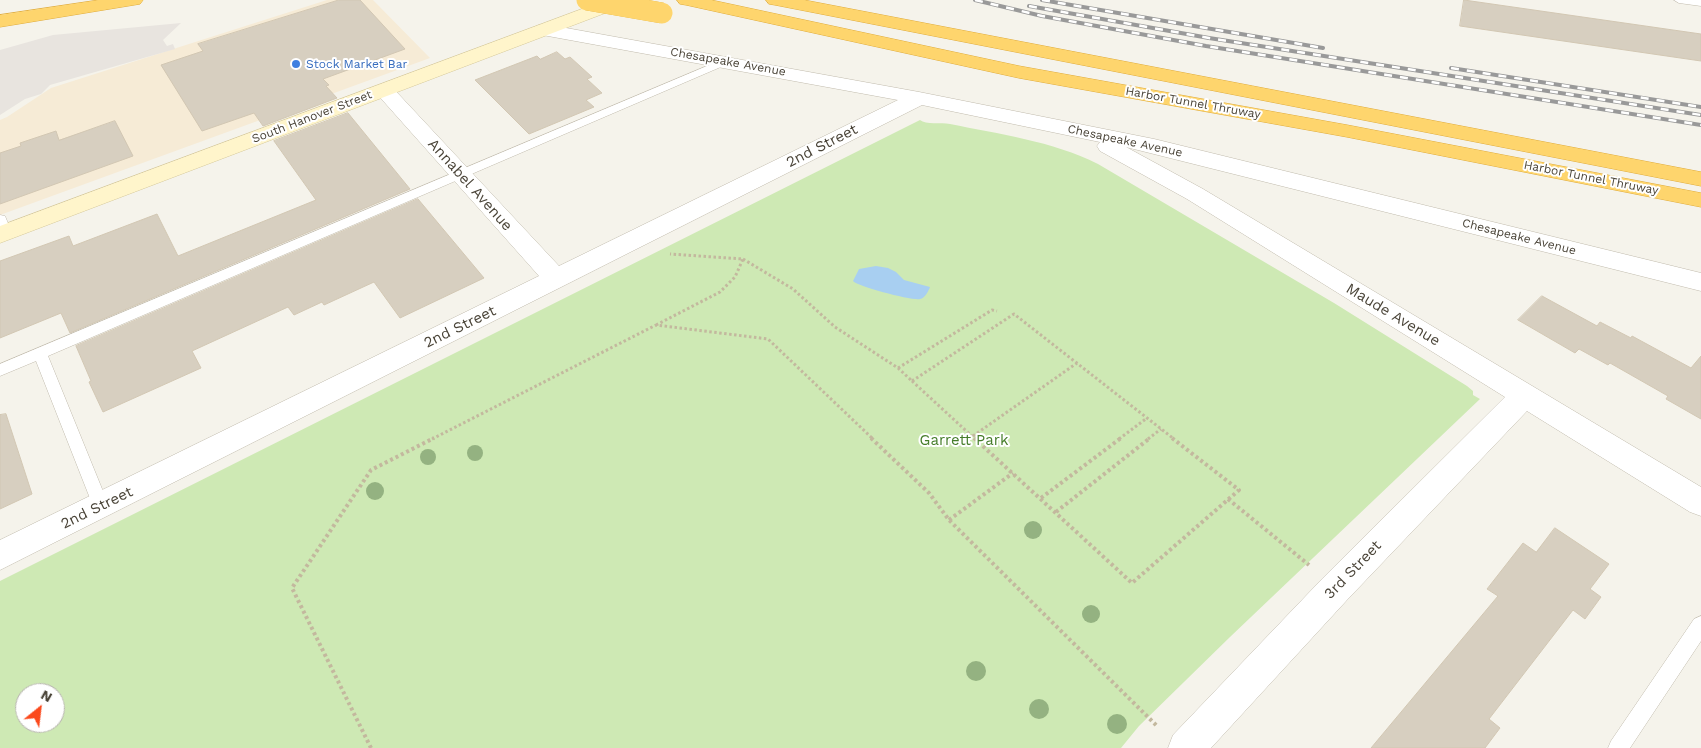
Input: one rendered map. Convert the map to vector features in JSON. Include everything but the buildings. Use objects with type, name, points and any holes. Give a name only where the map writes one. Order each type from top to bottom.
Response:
[{"type":"highway","points":[[0,21],[134,0]]},
{"type":"highway","points":[[587,0],[921,58],[1019,72]]},
{"type":"highway","name":"Harbor Tunnel Thruway","points":[[688,0],[1019,72],[1347,130],[1701,200]]},
{"type":"highway","name":"Harbor Tunnel Thruway","points":[[775,0],[1701,179]]},
{"type":"main road","name":"South Hanover Street","points":[[2,229],[384,90],[623,0]]},
{"type":"street","name":"Chesapeake Avenue","points":[[544,30],[919,98],[1154,146],[1701,282]]},
{"type":"street","name":"Annabel Avenue","points":[[384,90],[556,279]]},
{"type":"street","name":"2nd Street","points":[[0,556],[919,98]]},
{"type":"street","name":"Maude Avenue","points":[[1083,132],[1195,194],[1701,502]]},
{"type":"street","name":"3rd Street","points":[[1186,748],[1334,589],[1524,395]]},
{"type":"lane","points":[[1679,0],[1701,3]]},
{"type":"lane","points":[[0,370],[726,62]]},
{"type":"lane","points":[[40,353],[102,506]]},
{"type":"lane","points":[[1618,748],[1701,625]]},
{"type":"path","points":[[668,253],[743,259],[793,289],[835,327],[898,368],[912,381],[1013,472],[1132,583],[1239,490],[1014,314],[912,381]]},
{"type":"path","points":[[371,748],[292,588],[371,470],[656,326],[669,316],[712,297],[735,277],[743,259]]},
{"type":"path","points":[[898,368],[992,310],[997,311]]},
{"type":"path","points":[[656,326],[768,339],[929,493],[949,520],[1157,726]]},
{"type":"path","points":[[973,436],[1077,363]]},
{"type":"path","points":[[1041,498],[1147,418]]},
{"type":"path","points":[[1056,512],[1162,429]]},
{"type":"path","points":[[949,520],[1013,472]]},
{"type":"path","points":[[1228,499],[1314,569]]},
{"type":"shaded area","points":[[327,0],[373,0],[430,58],[0,215],[0,120],[51,88]]},
{"type":"shaded area","points":[[181,23],[163,40],[167,46],[173,44],[175,49],[50,85],[41,94],[25,99],[0,115],[0,50],[53,35]]},
{"type":"green space","name":"Garrett Park","points":[[920,120],[1025,139],[1062,149],[1098,164],[1334,303],[1467,386],[1473,391],[1473,395],[1480,399],[1230,637],[1139,726],[1121,748],[0,748],[0,581]]},
{"type":"water","points":[[876,266],[888,268],[896,272],[904,280],[930,287],[923,297],[915,299],[875,290],[853,281],[859,269]]},
{"type":"railway","points":[[975,0],[1042,16],[1206,46],[1701,125]]},
{"type":"railway","points":[[1042,0],[1323,48]]},
{"type":"railway","points":[[1029,6],[1209,38],[1701,115]]},
{"type":"railway","points":[[1451,68],[1701,107]]},
{"type":"place","name":"Stock Market Bar","points":[[296,64]]}]
